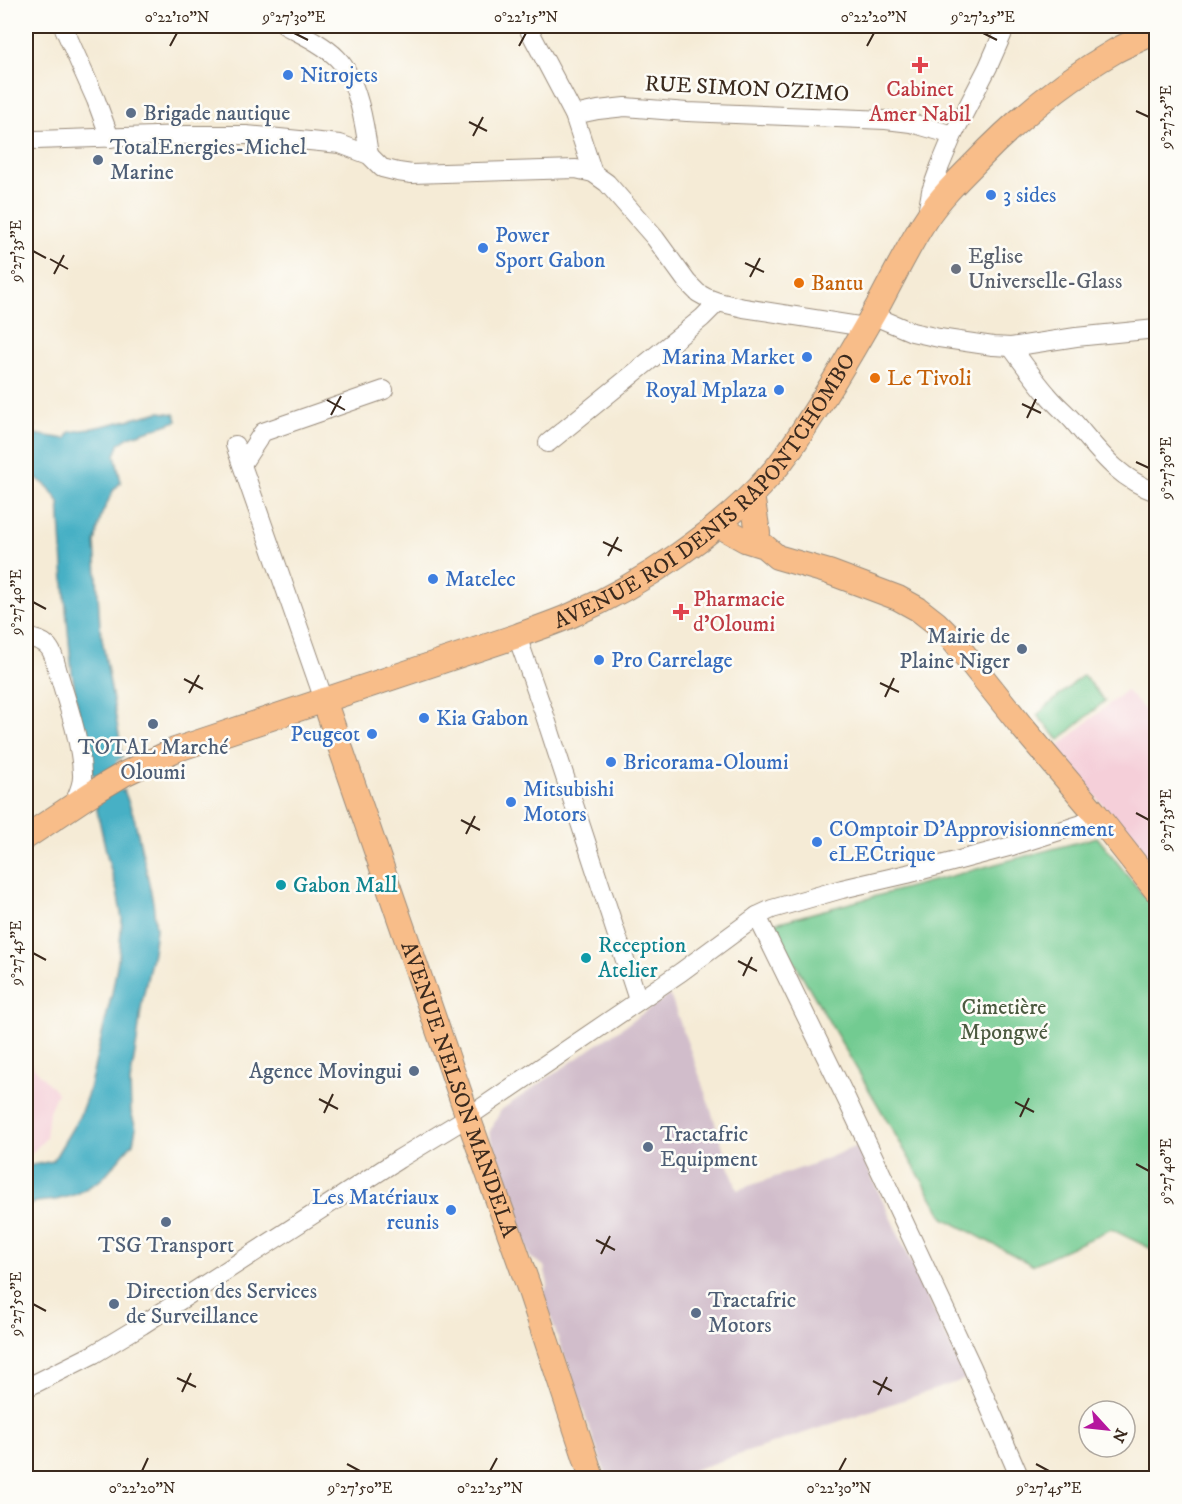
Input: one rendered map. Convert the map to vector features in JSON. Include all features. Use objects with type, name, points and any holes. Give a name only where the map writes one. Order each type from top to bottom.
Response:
[{"type":"main road","name":"AVENUE ROI DENIS RAPONTCHOMBO","points":[[26,837],[124,774],[175,750],[517,636],[572,615],[614,594],[650,572],[717,525],[752,495],[792,447],[825,396],[927,218],[956,182],[992,144],[1033,107],[1072,78],[1117,50],[1156,32]]},
{"type":"main road","points":[[751,536],[752,495]]},
{"type":"main road","points":[[717,525],[723,541],[751,536]]},
{"type":"main road","points":[[717,525],[768,540],[777,557],[877,589],[908,604],[936,623],[952,639],[1156,890]]},
{"type":"main road","name":"AVENUE NELSON MANDELA","points":[[324,700],[528,1286],[592,1479]]},
{"type":"street","points":[[63,26],[110,138]]},
{"type":"street","points":[[286,26],[323,47],[344,67],[356,92],[362,113],[369,155]]},
{"type":"street","points":[[527,26],[574,115],[593,173]]},
{"type":"street","points":[[927,218],[931,191],[953,135],[1006,26]]},
{"type":"street","name":"RUE SIMON OZIMO","points":[[574,115],[625,107],[687,112],[886,120],[911,123],[953,135]]},
{"type":"street","points":[[36,140],[246,135],[340,144],[369,155],[382,168],[412,174],[576,169],[593,173],[608,183],[655,238],[687,282],[698,293],[718,302],[869,321],[939,338],[1011,346],[1156,330]]},
{"type":"street","points":[[548,443],[702,318],[718,302]]},
{"type":"street","points":[[1011,346],[1049,396],[1115,469],[1140,486],[1156,492]]},
{"type":"street","points":[[242,465],[263,432],[384,390]]},
{"type":"street","points":[[235,445],[324,700]]},
{"type":"street","points":[[517,636],[638,1000]]},
{"type":"street","points":[[26,638],[33,638],[51,650],[80,751],[82,799]]},
{"type":"street","points":[[26,1388],[94,1354],[142,1325],[468,1117],[681,972],[757,916],[782,906],[965,858],[1082,824],[1096,814]]},
{"type":"street","points":[[757,916],[846,1098],[962,1346],[1020,1479]]},
{"type":"shaded area","points":[[1126,690],[1156,722],[1156,852],[1147,859],[1056,748]]},
{"type":"shaded area","points":[[670,995],[737,1190],[857,1146],[966,1379],[669,1478],[607,1478],[543,1295],[548,1284],[544,1266],[530,1257],[489,1133],[501,1110]]},
{"type":"shaded area","points":[[26,1059],[57,1093],[49,1111],[46,1138],[28,1157],[26,1157]]},
{"type":"green space","points":[[1083,675],[1105,701],[1059,740],[1037,715]]},
{"type":"green space","name":"Cimetière Mpongwé","points":[[1097,837],[1156,911],[1156,1251],[1111,1229],[1032,1265],[944,1218],[772,924]]},
{"type":"water","points":[[160,412],[175,414],[177,421],[129,437],[120,443],[115,455],[121,482],[113,491],[101,516],[95,542],[100,627],[123,757],[93,775],[72,673],[59,502],[48,487],[26,470],[26,422],[34,425],[34,434],[66,439],[70,432]]},
{"type":"water","points":[[124,790],[134,817],[144,860],[156,929],[130,1082],[131,1112],[136,1128],[133,1143],[102,1179],[77,1194],[56,1200],[36,1202],[26,1207],[26,1168],[53,1161],[79,1117],[88,1093],[112,993],[119,955],[122,919],[96,806]]},
{"type":"waterway","points":[[100,734],[117,830]]},
{"type":"place","name":"Cabinet Amer Nabil","points":[[920,65]]},
{"type":"place","name":"Nitrojets","points":[[288,75]]},
{"type":"place","name":"Brigade nautique","points":[[131,113]]},
{"type":"place","name":"TotalEnergies-Michel Marine","points":[[98,160]]},
{"type":"place","name":"3 sides","points":[[991,195]]},
{"type":"place","name":"Power Sport Gabon","points":[[483,248]]},
{"type":"place","name":"Eglise Universelle-Glass","points":[[956,269]]},
{"type":"place","name":"Bantu","points":[[799,283]]},
{"type":"place","name":"Marina Market","points":[[807,357]]},
{"type":"place","name":"Le Tivoli","points":[[875,378]]},
{"type":"place","name":"Royal Mplaza","points":[[779,390]]},
{"type":"place","name":"Matelec","points":[[433,579]]},
{"type":"place","name":"Pharmacie d'Oloumi","points":[[681,612]]},
{"type":"place","name":"Mairie de Plaine Niger","points":[[1022,649]]},
{"type":"place","name":"Pro Carrelage","points":[[599,660]]},
{"type":"place","name":"Kia Gabon","points":[[424,718]]},
{"type":"place","name":"TOTAL Marché Oloumi","points":[[153,724]]},
{"type":"place","name":"Peugeot","points":[[372,734]]},
{"type":"place","name":"Bricorama-Oloumi","points":[[611,762]]},
{"type":"place","name":"Mitsubishi Motors","points":[[511,802]]},
{"type":"place","name":"COmptoir D'Approvisionnement eLECtrique","points":[[817,842]]},
{"type":"place","name":"Gabon Mall","points":[[281,885]]},
{"type":"place","name":"Reception Atelier","points":[[586,958]]},
{"type":"place","name":"Agence Movingui","points":[[414,1071]]},
{"type":"place","name":"Tractafric Equipment","points":[[648,1147]]},
{"type":"place","name":"Les Matériaux reunis","points":[[451,1210]]},
{"type":"place","name":"TSG Transport","points":[[166,1222]]},
{"type":"place","name":"Direction des Services de Surveillance","points":[[114,1304]]},
{"type":"place","name":"Tractafric Motors","points":[[696,1313]]}]
